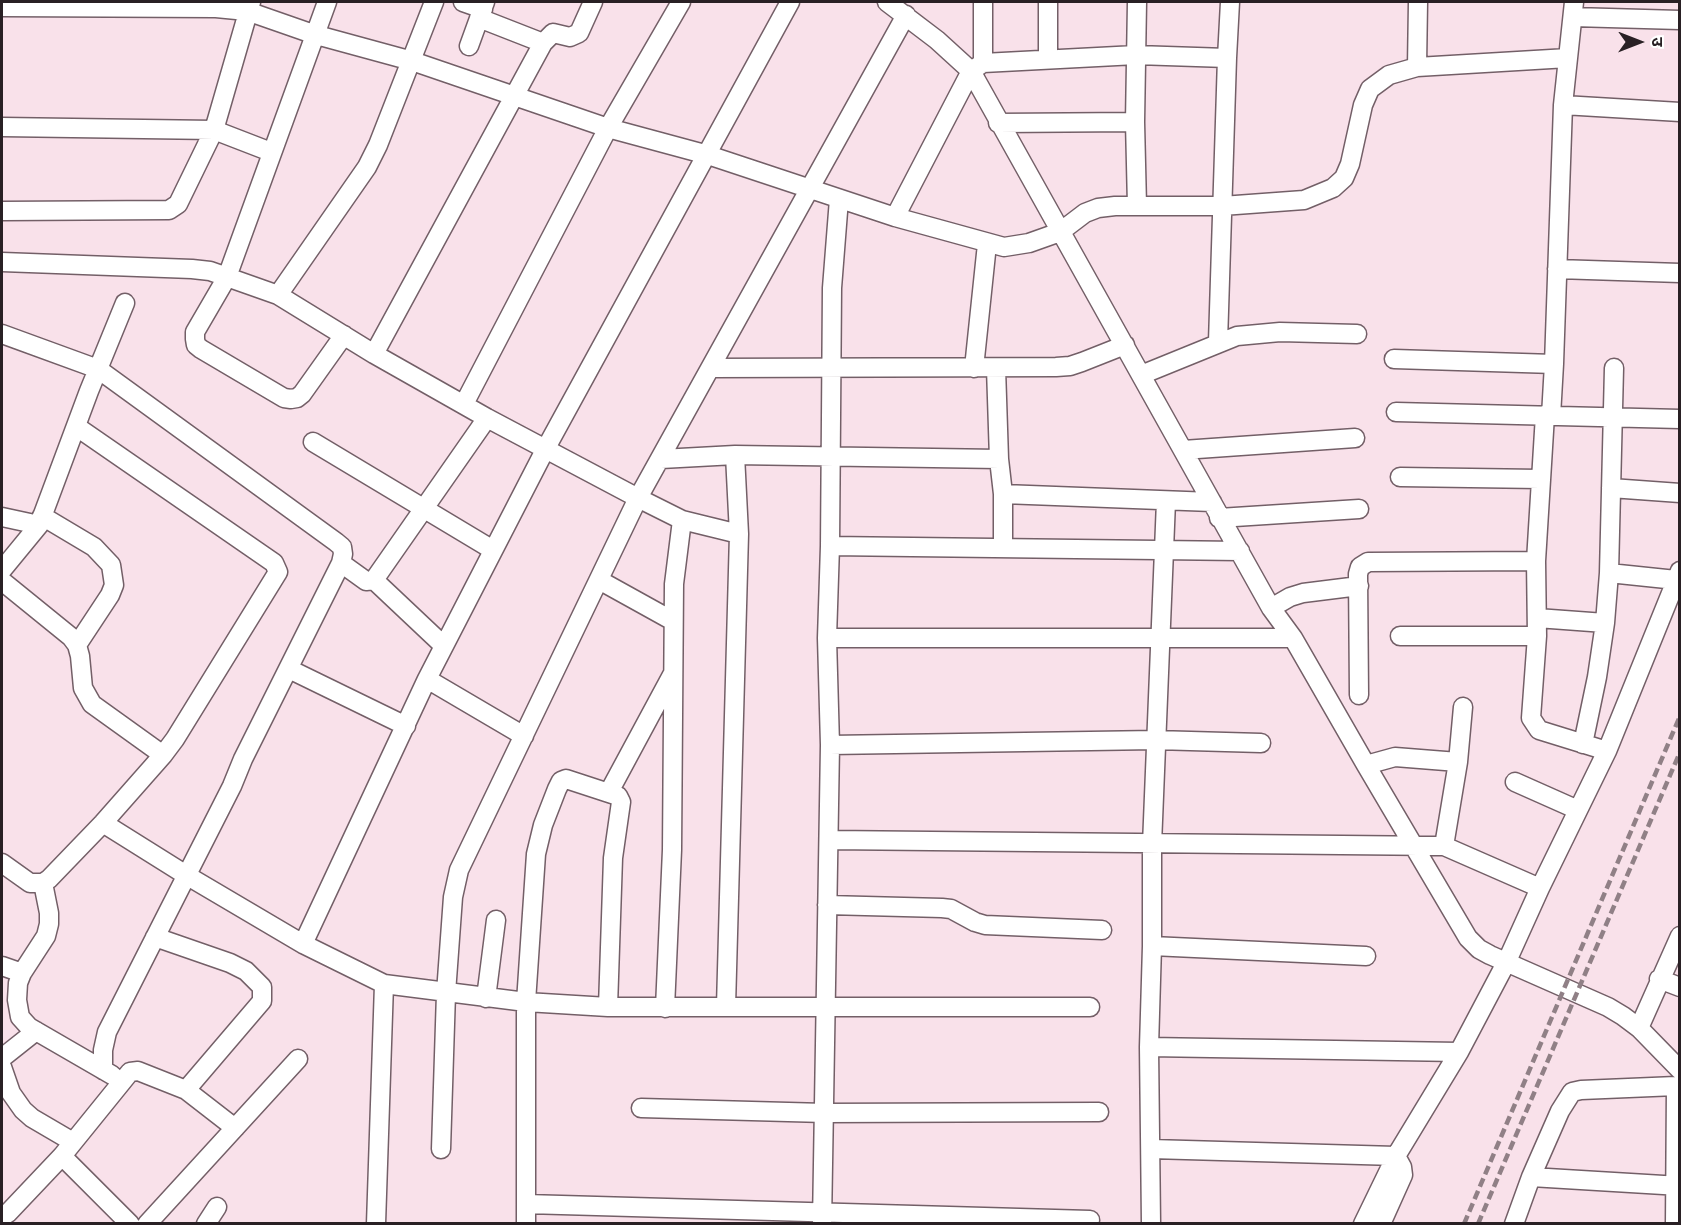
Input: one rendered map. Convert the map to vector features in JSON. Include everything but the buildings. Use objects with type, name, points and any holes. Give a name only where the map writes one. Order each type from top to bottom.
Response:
[{"type":"street","points":[[327,2],[226,278],[195,332],[196,345],[201,349],[284,398],[297,398],[302,394],[344,334]]},
{"type":"street","points":[[278,296],[367,167],[378,145],[434,2]]},
{"type":"street","points":[[463,2],[543,42]]},
{"type":"street","points":[[374,354],[543,42],[553,33],[570,37],[579,33],[592,2]]},
{"type":"street","points":[[464,404],[608,128],[681,2]]},
{"type":"street","points":[[303,944],[427,679],[493,550],[546,448],[790,2]]},
{"type":"street","points":[[887,2],[977,67],[998,123],[1125,345],[1270,608],[1293,638],[1468,938],[1479,949],[1608,1007],[1639,1029],[1679,1080],[1676,1224]]},
{"type":"street","points":[[895,217],[977,67],[983,2]]},
{"type":"street","points":[[1048,2],[1048,58]]},
{"type":"street","points":[[1137,2],[1137,206]]},
{"type":"street","points":[[1218,342],[1230,2]]},
{"type":"street","points":[[1417,68],[1418,2]]},
{"type":"street","points":[[11,5],[249,6],[314,34],[412,61],[608,128],[708,155],[895,217],[1004,247],[1018,246],[1060,232],[1085,213],[1098,208],[1222,206],[1304,200],[1333,188],[1344,178],[1350,164],[1363,105],[1370,88],[1389,75],[1417,68],[1568,58]]},
{"type":"street","points":[[2,210],[169,210],[178,204],[214,130],[249,6]]},
{"type":"street","points":[[1607,751],[1539,730],[1531,718],[1537,636],[1536,561],[1540,479],[1554,364],[1563,105],[1573,9],[1671,14]]},
{"type":"street","points":[[469,46],[482,10]]},
{"type":"street","points":[[441,1149],[446,993],[455,884],[459,870],[638,498],[906,15]]},
{"type":"street","points":[[977,67],[1048,58],[1136,55],[1227,58]]},
{"type":"street","points":[[1563,105],[1680,112]]},
{"type":"street","points":[[998,123],[1136,122]]},
{"type":"street","points":[[2,126],[214,130],[271,152]]},
{"type":"street","points":[[822,1218],[829,840],[830,745],[827,638],[832,273],[839,199]]},
{"type":"street","points":[[974,368],[987,244]]},
{"type":"street","points":[[2,262],[192,269],[210,272],[278,296],[487,418],[638,498],[682,520],[739,534]]},
{"type":"street","points":[[1557,269],[1680,273]]},
{"type":"street","points":[[2,570],[40,520],[125,303]]},
{"type":"street","points":[[2,334],[98,369],[336,542],[342,547],[343,554],[341,563],[243,759],[232,786],[107,1032],[103,1050],[103,1070]]},
{"type":"street","points":[[1141,375],[1218,342],[1251,334],[1357,334]]},
{"type":"street","points":[[711,368],[1070,366],[1125,345]]},
{"type":"street","points":[[1394,359],[1554,364]]},
{"type":"street","points":[[996,368],[1004,548]]},
{"type":"street","points":[[1583,744],[1605,623],[1609,573],[1614,368]]},
{"type":"street","points":[[1396,412],[1680,419]]},
{"type":"street","points":[[341,563],[366,581],[374,580],[487,418]]},
{"type":"street","points":[[2,863],[30,883],[43,883],[103,823],[164,755],[278,572],[274,562],[77,427]]},
{"type":"street","points":[[1183,450],[1355,438]]},
{"type":"street","points":[[313,442],[493,550]]},
{"type":"street","points":[[661,459],[735,456],[999,459]]},
{"type":"street","points":[[726,1007],[739,534],[735,456]]},
{"type":"street","points":[[1400,477],[1540,479]]},
{"type":"street","points":[[1611,488],[1680,493]]},
{"type":"street","points":[[1003,494],[1166,501],[1216,510],[1359,509]]},
{"type":"street","points":[[1151,1224],[1149,1047],[1152,845],[1166,501]]},
{"type":"street","points":[[2,517],[40,520],[93,547],[111,565],[114,585],[110,595],[77,645]]},
{"type":"street","points":[[665,1008],[672,850],[674,584],[682,520]]},
{"type":"street","points":[[830,546],[1240,551]]},
{"type":"street","points":[[1359,695],[1358,574],[1360,567],[1368,562],[1536,561]]},
{"type":"street","points":[[1363,1224],[1396,1156],[1459,1052],[1507,962],[1540,888],[1607,751],[1678,575],[1609,573]]},
{"type":"street","points":[[374,580],[444,646]]},
{"type":"street","points":[[599,580],[673,621]]},
{"type":"street","points":[[2,581],[77,645],[83,688],[92,704],[164,755]]},
{"type":"street","points":[[1270,608],[1303,593],[1359,586]]},
{"type":"street","points":[[1537,618],[1605,623]]},
{"type":"street","points":[[1400,636],[1537,636]]},
{"type":"street","points":[[827,638],[1293,638]]},
{"type":"street","points":[[289,669],[406,726]]},
{"type":"street","points":[[609,792],[674,673]]},
{"type":"street","points":[[427,679],[524,736]]},
{"type":"street","points":[[1444,846],[1458,762],[1463,707]]},
{"type":"street","points":[[830,745],[1155,740],[1261,743]]},
{"type":"street","points":[[1366,765],[1395,757],[1458,762]]},
{"type":"street","points":[[526,1224],[526,1002],[536,854],[553,798],[561,781],[566,779],[609,792],[618,796],[621,802],[613,858],[608,1007]]},
{"type":"street","points":[[1515,782],[1578,810]]},
{"type":"street","points":[[103,823],[303,944],[384,984],[486,998],[608,1007],[1090,1007]]},
{"type":"street","points":[[829,840],[1152,845],[1444,846],[1540,888]]},
{"type":"street","points":[[43,883],[49,924],[46,936],[18,983],[17,1000],[20,1017],[36,1031],[122,1081]]},
{"type":"street","points":[[827,905],[951,909],[985,925],[1102,930]]},
{"type":"street","points":[[486,998],[496,920]]},
{"type":"street","points":[[1639,1029],[1659,979],[1680,936]]},
{"type":"street","points":[[156,937],[230,963],[246,971],[262,987],[262,1001],[186,1090]]},
{"type":"street","points":[[1152,946],[1366,956]]},
{"type":"street","points":[[2,966],[22,973]]},
{"type":"street","points":[[1659,979],[1680,987]]},
{"type":"street","points":[[375,1224],[384,984]]},
{"type":"street","points":[[2,1058],[36,1031]]},
{"type":"street","points":[[1149,1047],[1459,1052]]},
{"type":"street","points":[[147,1224],[298,1059]]},
{"type":"street","points":[[2,1067],[10,1094],[23,1110],[67,1149],[130,1224]]},
{"type":"street","points":[[10,1218],[130,1072],[138,1071],[186,1090],[235,1128]]},
{"type":"street","points":[[1514,1224],[1531,1177],[1560,1111],[1572,1092],[1679,1080]]},
{"type":"street","points":[[641,1108],[825,1113],[1099,1112]]},
{"type":"street","points":[[1151,1149],[1396,1156]]},
{"type":"street","points":[[1381,1224],[1403,1175],[1402,1167],[1396,1156]]},
{"type":"street","points":[[1531,1177],[1678,1186]]},
{"type":"street","points":[[526,1204],[822,1218],[1090,1220]]},
{"type":"street","points":[[206,1224],[217,1207]]},
{"type":"railway","points":[[1464,1224],[1680,716]]},
{"type":"railway","points":[[1478,1224],[1680,752]]}]
